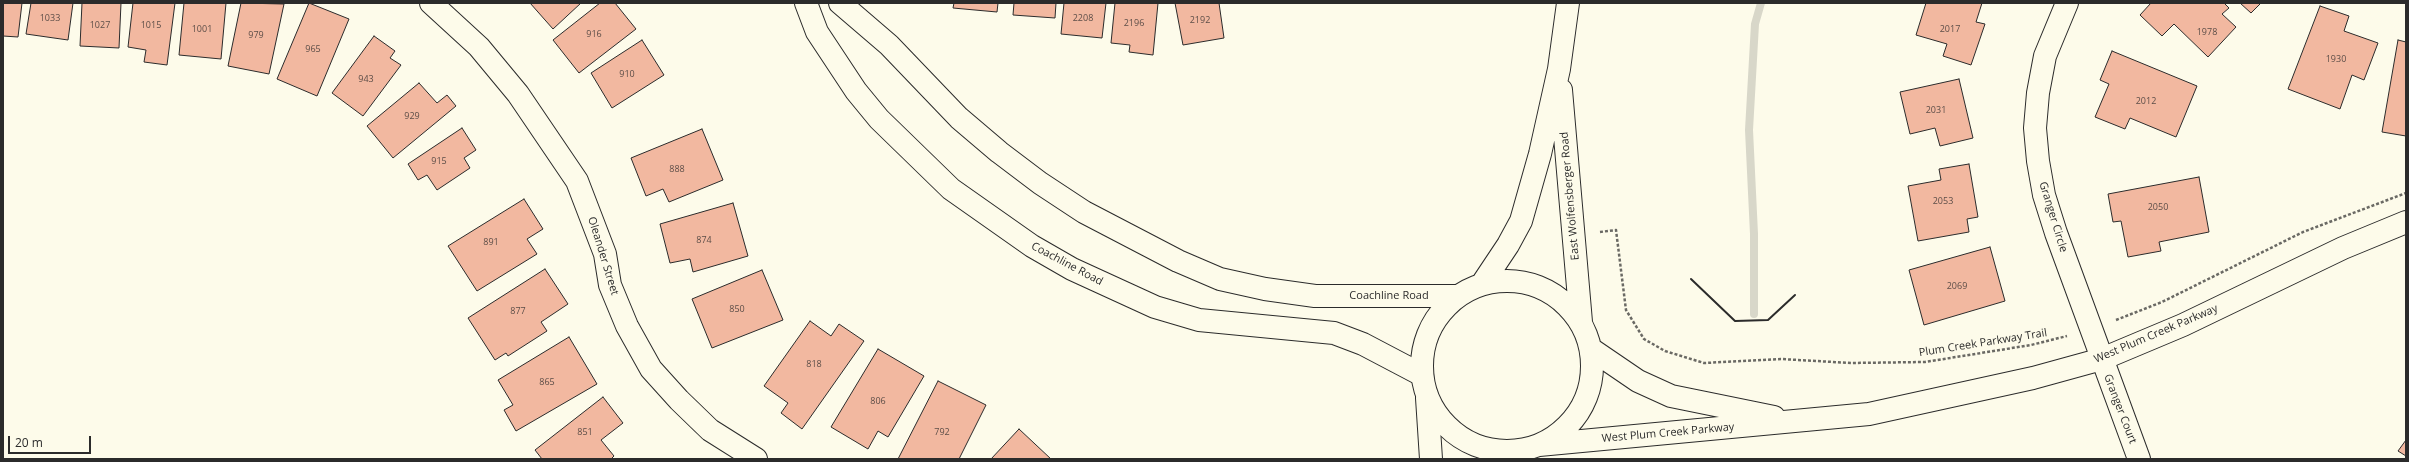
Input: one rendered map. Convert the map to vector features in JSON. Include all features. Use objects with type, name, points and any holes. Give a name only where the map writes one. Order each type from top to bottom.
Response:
[{"type":"main road","name":"Oleander Street","points":[[431,3],[479,46],[518,94],[577,181],[605,254],[610,285],[627,326],[651,369],[679,400],[710,430],[756,459]]},
{"type":"main road","name":"Coachline Road","points":[[806,3],[817,32],[856,91],[879,119],[951,189],[1032,246],[1072,269],[1155,307],[1199,320],[1334,333],[1363,344],[1422,375]]},
{"type":"main road","name":"Coachline Road","points":[[840,3],[884,40],[959,118],[999,152],[1040,183],[1084,212],[1178,261],[1220,279],[1265,289],[1315,296],[1457,296]]},
{"type":"main road","name":"East Wolfensberger Road","points":[[1482,284],[1508,245],[1521,221],[1540,154],[1559,69],[1568,3]]},
{"type":"main road","name":"Granger Circle","points":[[2067,3],[2045,56],[2038,93],[2035,128],[2044,195],[2102,358]]},
{"type":"main road","name":"East Wolfensberger Road","points":[[1559,69],[1581,322]]},
{"type":"main road","name":"West Plum Creek Parkway","points":[[1427,398],[1436,415],[1449,429],[1466,441],[1483,448],[1503,451],[1526,451],[1869,414],[1907,407],[2033,378],[2102,358],[2183,325],[2363,239],[2406,222]]},
{"type":"main road","points":[[1431,459],[1427,398],[1422,375],[1422,352],[1429,331],[1441,312],[1457,296],[1482,284],[1511,280],[1538,286],[1563,301],[1581,322],[1591,349],[1592,369],[1589,388],[1582,406],[1571,422],[1561,431],[1526,451]]},
{"type":"main road","name":"West Plum Creek Parkway","points":[[1591,349],[1638,381],[1671,396],[1797,421]]},
{"type":"main road","name":"Granger Court","points":[[2102,358],[2139,459]]},
{"type":"path","name":"Plum Creek Parkway Trail","points":[[1600,232],[1616,230],[1626,310],[1644,339],[1665,351],[1704,363],[1781,359],[1850,363],[1925,362],[2031,345],[2091,330],[2162,302],[2321,224],[2406,193]]},
{"type":"building","points":[[3,3],[22,3],[18,37],[3,36]]},
{"type":"building","points":[[31,3],[73,3],[68,40],[26,34]]},
{"type":"building","points":[[82,3],[121,3],[119,48],[80,46]]},
{"type":"building","points":[[133,3],[175,3],[167,65],[144,62],[146,50],[128,47]]},
{"type":"building","points":[[184,3],[226,3],[221,59],[179,55]]},
{"type":"building","points":[[241,3],[284,4],[269,74],[228,66]]},
{"type":"building","points":[[309,3],[349,19],[317,96],[277,79]]},
{"type":"building","points":[[530,3],[581,3],[553,29]]},
{"type":"building","points":[[600,3],[615,3],[636,29],[579,73],[553,40]]},
{"type":"building","points":[[954,3],[998,3],[997,12],[953,8]]},
{"type":"building","points":[[1014,3],[1056,3],[1055,18],[1013,15]]},
{"type":"building","points":[[1064,3],[1106,3],[1102,38],[1061,34]]},
{"type":"building","points":[[1115,3],[1158,3],[1153,55],[1129,52],[1130,45],[1111,43]]},
{"type":"building","points":[[1175,3],[1219,3],[1224,38],[1183,45]]},
{"type":"building","points":[[1926,3],[1982,3],[1976,22],[1985,24],[1971,65],[1943,56],[1947,44],[1916,35]]},
{"type":"building","points":[[2151,3],[2224,3],[2229,8],[2222,14],[2236,27],[2208,57],[2174,24],[2162,36],[2140,15]]},
{"type":"building","points":[[2240,3],[2261,3],[2251,13]]},
{"type":"building","points":[[2320,6],[2349,16],[2344,31],[2378,43],[2364,80],[2352,75],[2340,109],[2288,89]]},
{"type":"building","points":[[374,36],[395,51],[390,58],[401,65],[363,116],[332,93]]},
{"type":"building","points":[[642,40],[664,75],[612,108],[591,73]]},
{"type":"building","points":[[2398,40],[2406,42],[2406,136],[2382,132]]},
{"type":"building","points":[[2112,51],[2197,86],[2176,137],[2130,118],[2125,129],[2095,117],[2109,84],[2100,80]]},
{"type":"building","points":[[1959,79],[1973,138],[1940,146],[1935,128],[1910,134],[1900,92]]},
{"type":"building","points":[[419,83],[437,103],[447,95],[456,106],[393,158],[367,126]]},
{"type":"building","points":[[462,128],[476,150],[464,158],[470,168],[437,190],[427,175],[418,180],[408,164]]},
{"type":"building","points":[[702,129],[723,180],[669,202],[663,189],[646,196],[631,158]]},
{"type":"building","points":[[1969,164],[1978,217],[1967,219],[1969,232],[1918,241],[1908,186],[1941,180],[1939,169]]},
{"type":"building","points":[[2199,177],[2209,232],[2159,242],[2161,251],[2128,257],[2121,221],[2113,222],[2108,194]]},
{"type":"building","points":[[524,199],[543,229],[527,239],[537,254],[477,291],[448,246]]},
{"type":"building","points":[[733,203],[748,256],[693,272],[690,259],[670,263],[660,224]]},
{"type":"building","points":[[1990,247],[2005,301],[1924,325],[1909,270]]},
{"type":"building","points":[[545,269],[568,304],[541,322],[547,331],[508,356],[506,353],[495,360],[468,318]]},
{"type":"building","points":[[762,270],[783,320],[712,348],[692,299]]},
{"type":"building","points":[[810,321],[831,336],[839,324],[864,341],[802,429],[781,413],[788,403],[764,386]]},
{"type":"building","points":[[569,337],[597,384],[516,431],[504,410],[513,405],[498,380]]},
{"type":"building","points":[[878,349],[924,376],[888,437],[878,431],[868,449],[831,427]]},
{"type":"building","points":[[938,381],[986,405],[959,459],[898,459]]},
{"type":"building","points":[[603,397],[623,423],[601,440],[614,456],[611,459],[542,459],[535,450]]},
{"type":"building","points":[[1019,429],[1051,459],[991,459]]},
{"type":"building","points":[[2406,440],[2406,456],[2398,451]]},
{"type":"waterway","points":[[1754,314],[1754,234],[1749,130],[1755,24],[1761,3]]},
{"type":"wall","points":[[1691,279],[1735,321],[1768,320],[1795,295]]}]
